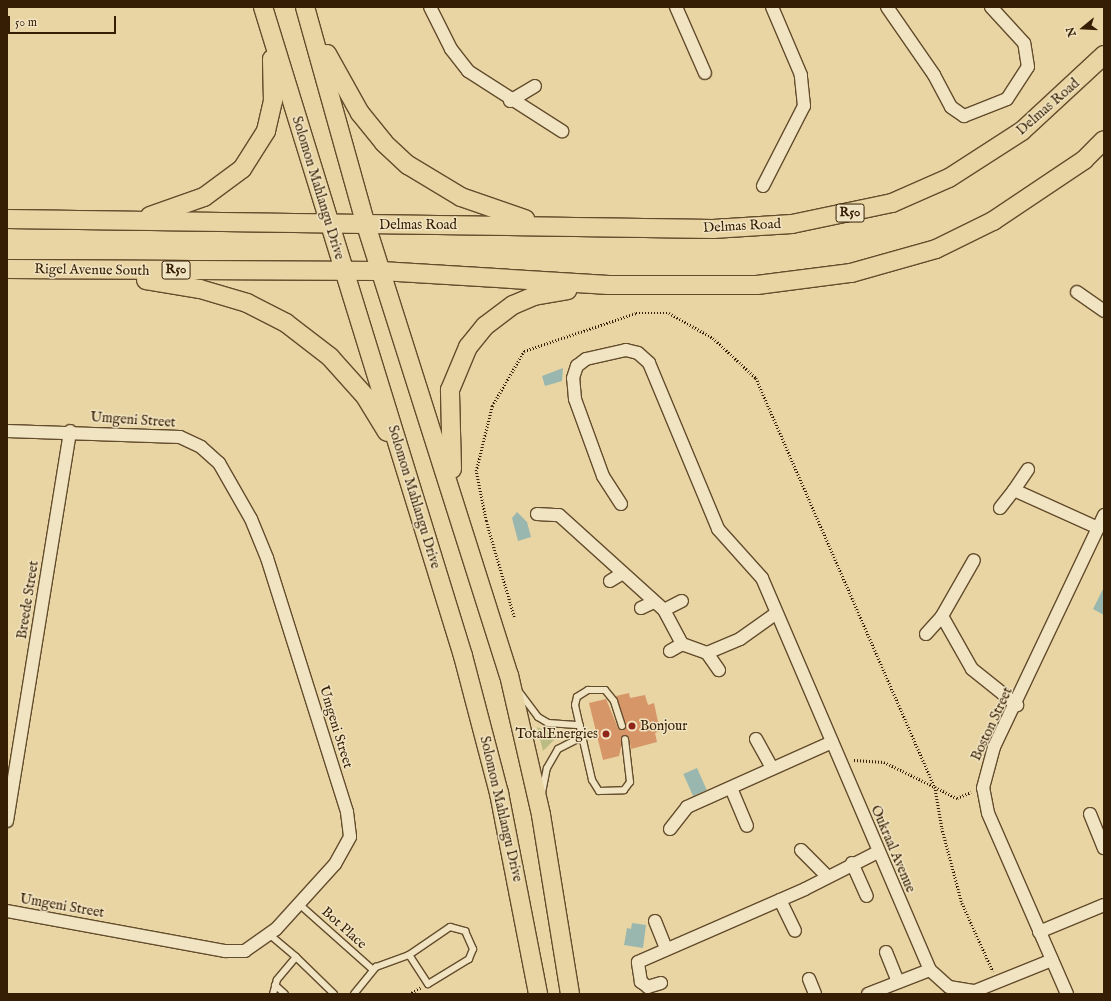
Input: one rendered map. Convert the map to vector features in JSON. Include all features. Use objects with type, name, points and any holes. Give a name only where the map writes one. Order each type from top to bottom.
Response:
[{"type":"main road","points":[[132,221],[204,197],[222,186],[242,169],[266,132],[273,101],[274,70],[264,9]]},
{"type":"main road","name":"Solomon Mahlangu Drive","points":[[264,9],[463,656],[499,793],[538,994]]},
{"type":"main road","points":[[306,9],[380,271],[509,675],[541,815],[570,994]]},
{"type":"main road","points":[[306,9],[360,113],[408,166],[461,197],[547,225]]},
{"type":"main road","name":"Delmas Road","points":[[330,224],[547,225],[713,229],[792,224],[892,203],[949,178],[1022,131],[1104,55]]},
{"type":"main road","name":"R50","points":[[344,272],[380,271],[609,285],[757,285],[851,273],[936,249],[993,221],[1084,160],[1104,140]]},
{"type":"main road","name":"R50","points":[[7,219],[330,224]]},
{"type":"main road","name":"Rigel Avenue South","points":[[7,269],[344,272]]},
{"type":"main road","points":[[44,269],[200,289],[247,303],[286,323],[330,357],[365,396],[402,457]]},
{"type":"main road","points":[[455,502],[448,422],[450,390],[468,347],[485,326],[513,305],[551,291],[609,285]]},
{"type":"street","points":[[430,7],[457,58],[482,83],[562,131]]},
{"type":"street","points":[[676,7],[705,73]]},
{"type":"street","points":[[762,186],[804,106],[801,75],[772,7]]},
{"type":"street","points":[[887,7],[934,75],[951,106],[964,116],[1007,100],[1028,67],[1024,43],[991,7]]},
{"type":"street","points":[[510,101],[534,86]]},
{"type":"street","points":[[1077,292],[1104,311]]},
{"type":"street","name":"Oukraal Avenue","points":[[621,504],[603,476],[576,399],[573,378],[577,366],[586,358],[626,350],[638,353],[649,364],[718,529],[758,571],[775,614],[930,970],[943,984],[960,993],[997,983],[1052,960]]},
{"type":"street","name":"Umgeni Street","points":[[7,431],[70,431],[173,436],[201,447],[220,463],[251,519],[350,823],[347,846],[299,904],[270,935],[254,949],[224,951],[7,911]]},
{"type":"street","name":"Breede Street","points":[[7,822],[70,431]]},
{"type":"street","points":[[1000,508],[1028,469]]},
{"type":"street","points":[[1014,490],[1098,528]]},
{"type":"street","points":[[537,514],[559,515],[664,610],[682,644],[707,653],[719,670]]},
{"type":"street","name":"Boston Street","points":[[1067,994],[1039,932],[984,799],[987,766],[1017,706],[1104,515]]},
{"type":"street","points":[[926,634],[942,616],[974,560]]},
{"type":"street","points":[[610,581],[623,573]]},
{"type":"street","points":[[664,610],[682,601]]},
{"type":"street","points":[[642,608],[654,602]]},
{"type":"street","points":[[707,653],[757,629],[775,614]]},
{"type":"street","points":[[942,616],[972,669],[1017,706]]},
{"type":"street","points":[[670,651],[682,644]]},
{"type":"street","points":[[756,739],[772,768]]},
{"type":"street","points":[[670,829],[681,811],[772,768],[832,742]]},
{"type":"street","points":[[731,788],[747,826]]},
{"type":"street","points":[[1090,814],[1104,848]]},
{"type":"street","points":[[801,850],[827,876]]},
{"type":"street","points":[[661,983],[650,987],[644,985],[638,978],[637,964],[666,948],[780,900],[852,863],[878,852]]},
{"type":"street","points":[[852,863],[867,896]]},
{"type":"street","points":[[780,900],[795,931]]},
{"type":"street","points":[[1039,932],[1104,905]]},
{"type":"street","points":[[655,921],[666,948]]},
{"type":"street","points":[[886,952],[898,982]]},
{"type":"street","points":[[872,993],[930,970]]},
{"type":"street","points":[[809,979],[816,994]]},
{"type":"lane","points":[[509,675],[538,717],[557,725],[580,725]]},
{"type":"lane","points":[[622,726],[614,701],[600,689],[588,690],[577,698],[582,737],[595,786],[607,793],[624,790],[630,782],[625,739]]},
{"type":"lane","points":[[541,815],[542,788],[552,757],[558,749],[582,737]]},
{"type":"lane","name":"Bot Place","points":[[299,904],[373,970]]},
{"type":"lane","points":[[354,994],[373,970],[408,955],[450,927],[465,931],[473,949],[469,959],[428,984],[408,955]]},
{"type":"lane","points":[[270,935],[296,957],[334,994]]},
{"type":"lane","points":[[273,994],[274,985],[296,957]]},
{"type":"lane","points":[[274,985],[285,994]]},
{"type":"path","points":[[839,760],[884,762],[936,787],[959,896],[997,983]]},
{"type":"green space","points":[[537,727],[553,734],[555,739],[543,751]]},
{"type":"water","points":[[563,368],[562,381],[545,386],[542,376]]},
{"type":"water","points":[[517,512],[527,522],[531,537],[518,541],[512,518]]},
{"type":"water","points":[[1104,587],[1104,615],[1093,609]]},
{"type":"water","points":[[697,768],[707,790],[693,796],[683,774]]},
{"type":"water","points":[[632,923],[646,925],[643,948],[624,945],[627,928],[631,929]]},
{"type":"building","points":[[629,693],[630,698],[645,695],[648,705],[654,703],[660,731],[655,733],[657,742],[631,749],[629,737],[624,735],[619,756],[603,760],[589,703],[606,699],[618,728],[623,730],[626,725],[616,696]]},
{"type":"place","name":"Bonjour","points":[[632,726]]},
{"type":"place","name":"TotalEnergies","points":[[606,734]]}]
